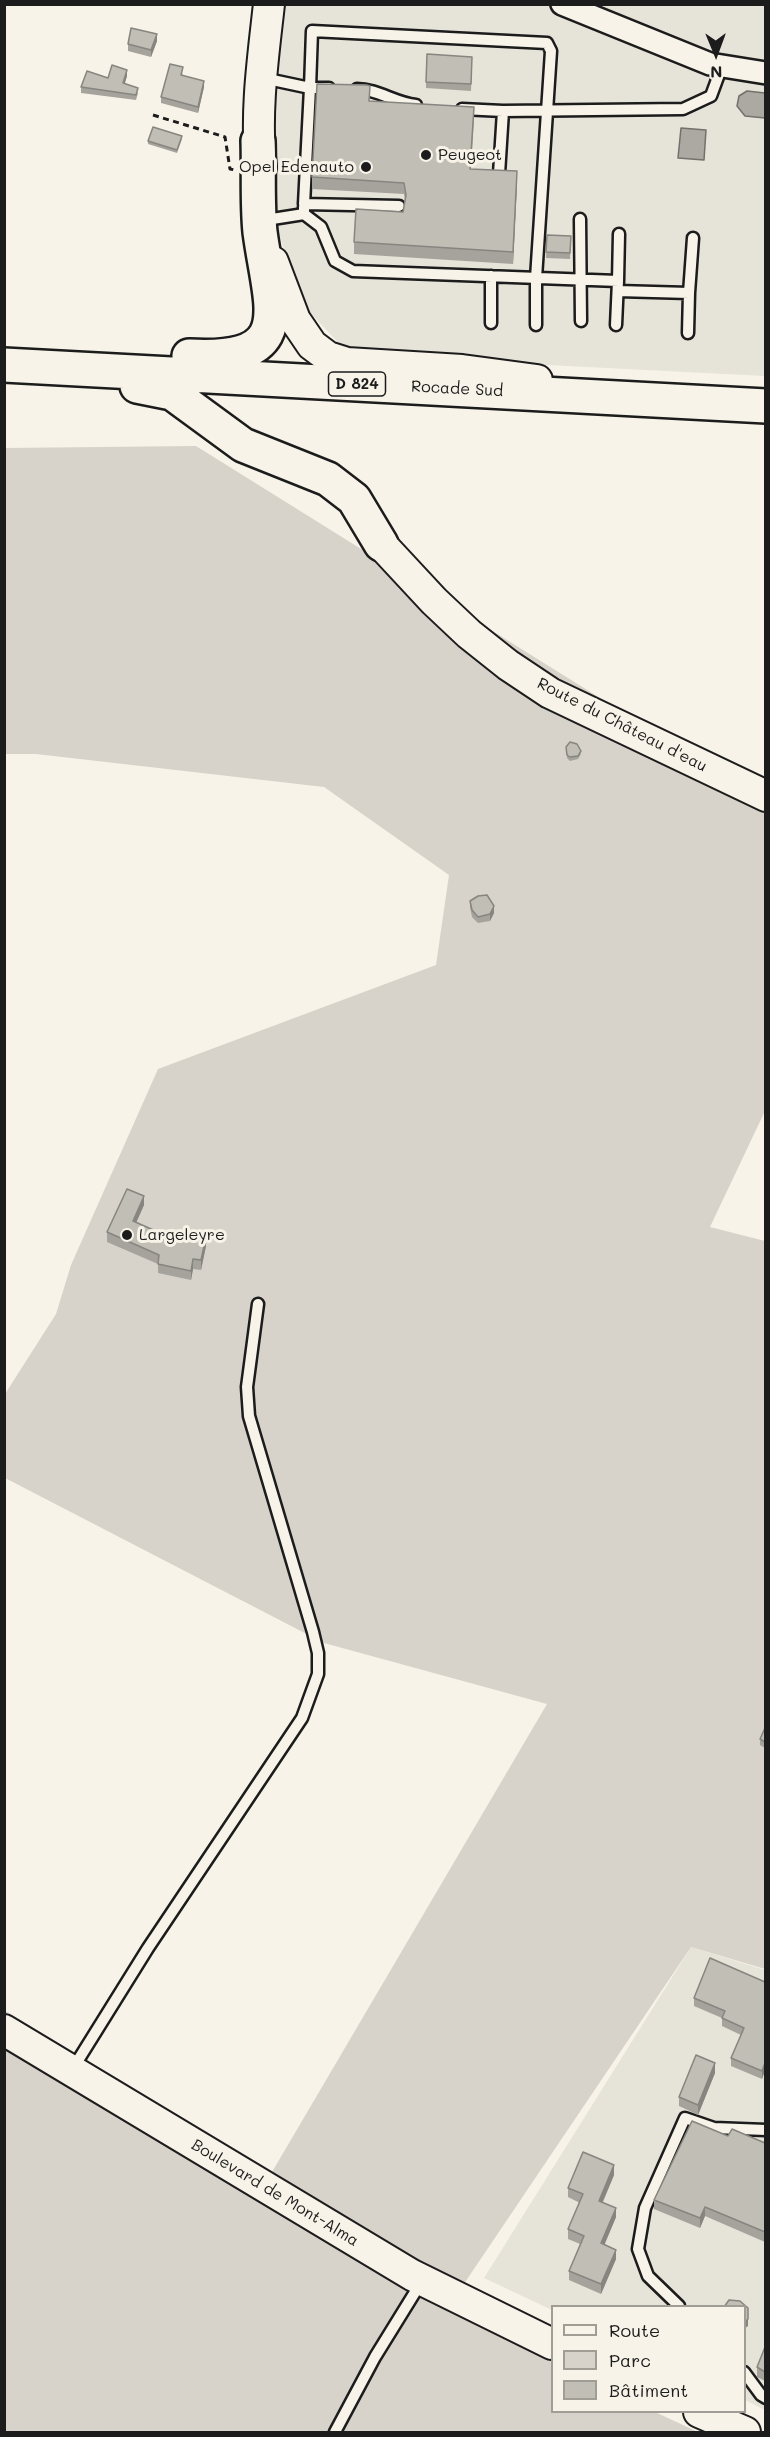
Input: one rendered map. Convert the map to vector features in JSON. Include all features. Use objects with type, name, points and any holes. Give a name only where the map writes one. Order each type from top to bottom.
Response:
[{"type":"main road","points":[[4,345],[198,356],[227,356],[249,350],[262,339],[272,318],[272,297],[260,230],[258,141]]},
{"type":"main road","points":[[4,367],[172,393],[243,445],[328,479],[354,499],[381,544]]},
{"type":"main road","name":"Rocade Sud","points":[[4,367],[765,406]]},
{"type":"street","points":[[269,4],[261,77],[258,141],[267,220],[274,264],[295,320],[312,345],[328,357],[347,363],[462,370],[710,403]]},
{"type":"street","points":[[561,4],[710,64],[765,73]]},
{"type":"street","name":"Route du Château d'eau","points":[[381,544],[434,602],[508,665],[542,687],[765,796]]},
{"type":"street","name":"Boulevard de Mont-Alma","points":[[4,2030],[412,2275],[551,2344]]},
{"type":"street","points":[[701,2413],[745,2433]]},
{"type":"lane","points":[[536,325],[536,278],[551,51],[548,43],[312,31],[304,209],[321,227],[335,261],[353,271],[491,276],[536,278],[579,280],[689,293]]},
{"type":"lane","points":[[447,107],[503,111],[683,109],[711,96],[722,66]]},
{"type":"lane","points":[[261,77],[310,88],[367,89],[404,104],[425,105]]},
{"type":"lane","points":[[499,174],[503,111]]},
{"type":"lane","points":[[267,220],[304,209],[399,206]]},
{"type":"lane","points":[[580,219],[581,321]]},
{"type":"lane","points":[[616,325],[619,234]]},
{"type":"lane","points":[[688,333],[693,238]]},
{"type":"lane","points":[[491,276],[491,323]]},
{"type":"lane","points":[[71,2071],[148,1948],[302,1718],[318,1674],[318,1653],[313,1632],[249,1416],[247,1387],[258,1304]]},
{"type":"lane","points":[[677,2305],[648,2276],[638,2249],[645,2208],[685,2118],[714,2128],[765,2130]]},
{"type":"lane","points":[[334,2433],[375,2357],[417,2289]]},
{"type":"lane","points":[[746,2375],[761,2396],[765,2398]]},
{"type":"path","points":[[153,115],[225,137],[230,169],[259,179]]},
{"type":"shaded area","points":[[285,5],[765,5],[765,376],[350,355],[302,304],[271,210],[275,73]]},
{"type":"shaded area","points":[[747,91],[765,93],[765,118],[745,116],[737,106],[739,96]]},
{"type":"shaded area","points":[[681,128],[706,130],[704,160],[678,158]]},
{"type":"shaded area","points":[[691,1947],[765,1970],[765,2410],[746,2400],[746,2305],[551,2305],[551,2310],[484,2278]]},
{"type":"green space","points":[[196,446],[746,789],[765,793],[765,1111],[710,1227],[765,1241],[765,1969],[691,1947],[447,2309],[551,2361],[551,2413],[657,2413],[698,2432],[5,2432],[4,2010],[272,2172],[547,1704],[324,1643],[5,1478],[5,1394],[56,1314],[71,1265],[158,1069],[436,965],[449,875],[324,787],[36,754],[5,754],[5,448]]},
{"type":"building","points":[[131,28],[157,34],[151,50],[128,44]]},
{"type":"building","points":[[427,54],[472,57],[471,84],[426,82]]},
{"type":"building","points":[[170,64],[183,67],[181,75],[204,81],[198,107],[161,97]]},
{"type":"building","points":[[112,65],[127,70],[123,83],[138,88],[136,95],[81,87],[87,71],[108,78]]},
{"type":"building","points":[[317,84],[367,85],[370,86],[369,101],[474,107],[470,169],[517,171],[513,252],[354,242],[356,209],[403,212],[406,195],[404,183],[312,177]]},
{"type":"building","points":[[153,127],[182,136],[177,150],[148,141]]},
{"type":"building","points":[[547,235],[571,236],[570,253],[546,252]]},
{"type":"building","points":[[570,742],[577,744],[581,751],[578,756],[567,755],[566,747]]},
{"type":"building","points":[[487,895],[494,906],[490,914],[478,917],[472,910],[470,901],[478,896]]},
{"type":"building","name":"Largeleyre","points":[[127,1189],[144,1196],[133,1221],[167,1236],[169,1230],[188,1237],[189,1232],[206,1237],[201,1260],[193,1259],[191,1271],[158,1264],[159,1255],[107,1232]]},
{"type":"building","points":[[765,1728],[765,1742],[760,1739]]},
{"type":"building","points":[[710,1958],[765,1982],[765,2063],[762,2071],[731,2058],[744,2028],[722,2018],[725,2011],[694,1998]]},
{"type":"building","points":[[696,2055],[715,2063],[698,2105],[679,2097]]},
{"type":"building","points":[[692,2121],[728,2136],[732,2129],[765,2143],[765,2232],[705,2207],[700,2218],[654,2200]]},
{"type":"building","points":[[583,2152],[614,2165],[599,2201],[616,2208],[601,2243],[616,2250],[601,2284],[569,2271],[584,2236],[568,2229],[583,2194],[568,2188]]},
{"type":"building","points":[[729,2300],[740,2301],[745,2305],[725,2305]]},
{"type":"building","points":[[746,2306],[748,2308],[746,2321]]},
{"type":"building","points":[[765,2347],[765,2372],[757,2367]]},
{"type":"place","name":"Peugeot","points":[[426,155]]},
{"type":"place","name":"Opel Edenauto","points":[[366,167]]},
{"type":"place","name":"Largeleyre","points":[[127,1235]]}]
